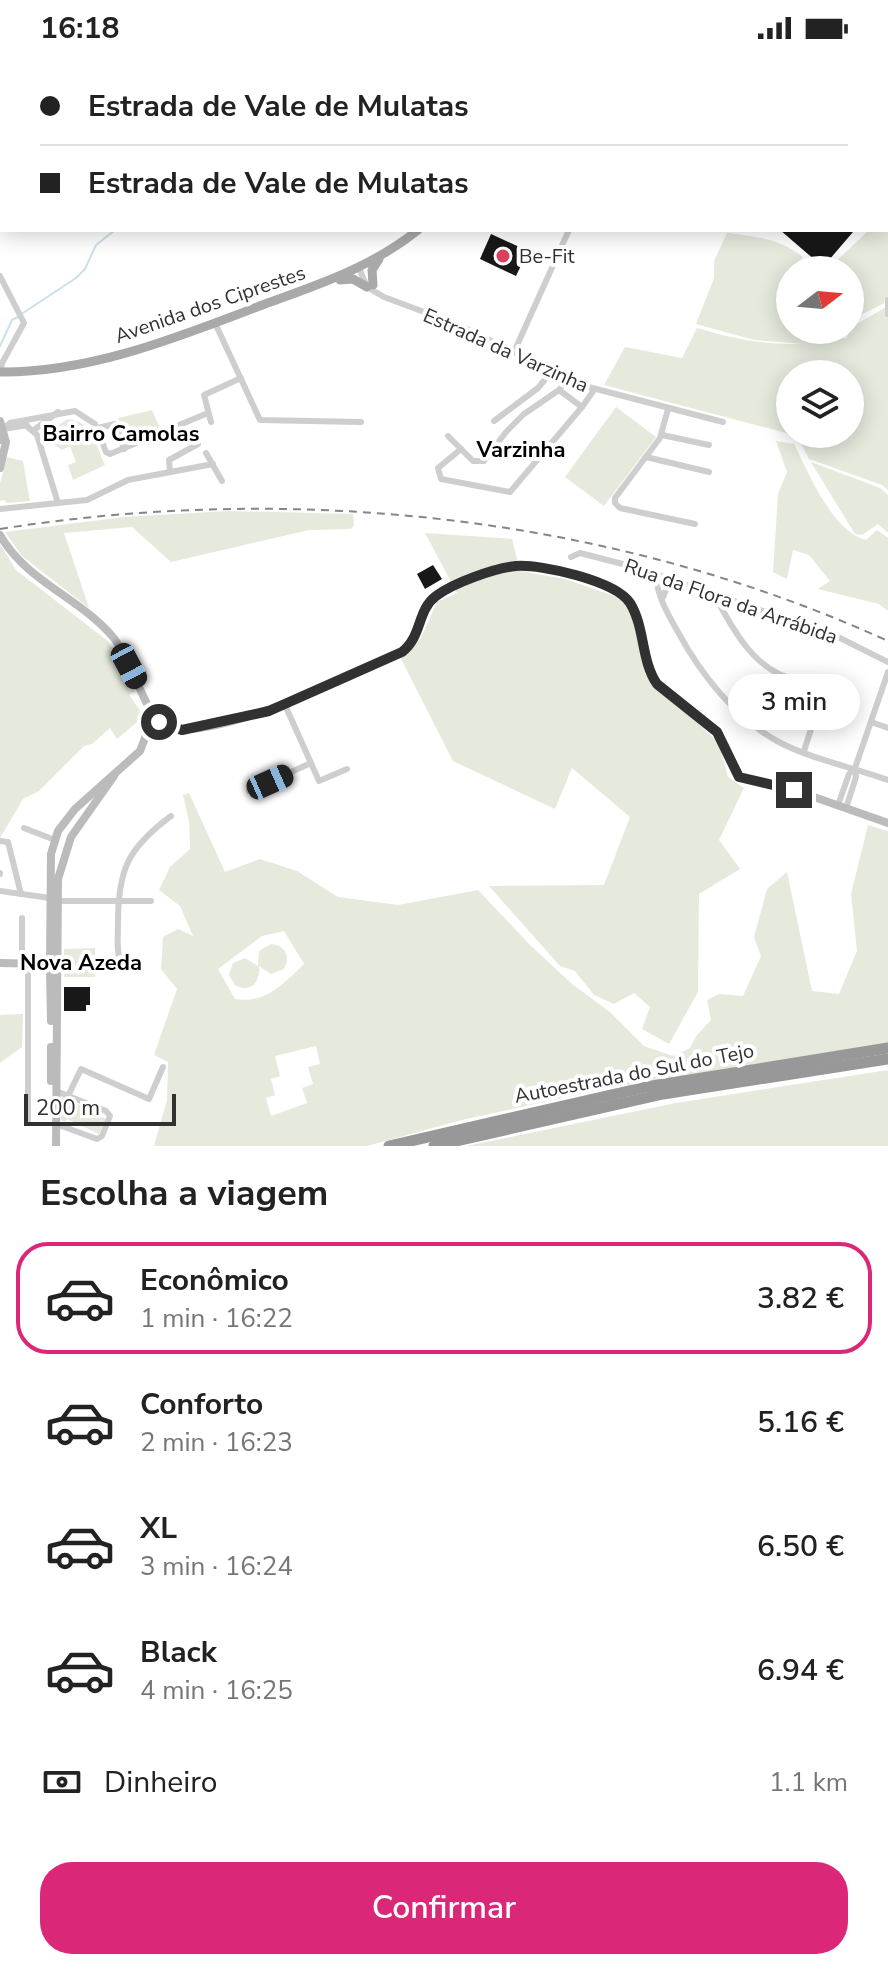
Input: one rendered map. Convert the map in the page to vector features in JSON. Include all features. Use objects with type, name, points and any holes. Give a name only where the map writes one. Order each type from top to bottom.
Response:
[{"type":"highway","name":"Autoestrada do Sul do Tejo","points":[[389,1146],[646,1087],[888,1048]]},
{"type":"highway","name":"Autoestrada do Sul do Tejo","points":[[434,1146],[663,1094],[888,1059]]},
{"type":"main road","name":"Avenida dos Ciprestes","points":[[1,372],[53,369],[95,361],[215,323],[329,282],[384,254],[415,232]]},
{"type":"main road","points":[[329,282],[350,278],[370,286],[372,270],[384,254]]},
{"type":"main road","points":[[0,468],[4,430]]},
{"type":"main road","points":[[0,535],[19,560],[115,640],[159,722],[182,730],[285,705],[402,652],[414,641],[427,606],[441,592],[491,571],[529,566],[605,584],[625,597],[635,614],[654,680],[666,694],[717,732],[739,777],[844,802],[888,823]]},
{"type":"main road","points":[[54,1146],[52,966],[55,840],[75,809],[143,746],[154,713]]},
{"type":"main road","points":[[53,900],[64,852],[71,837],[114,776]]},
{"type":"main road","points":[[55,840],[71,837]]},
{"type":"main road","points":[[55,840],[64,852]]},
{"type":"main road","points":[[0,966],[52,966]]},
{"type":"main road","points":[[52,966],[60,1125],[54,1146]]},
{"type":"street","points":[[514,352],[568,232]]},
{"type":"street","points":[[359,268],[370,286]]},
{"type":"street","points":[[0,276],[24,321],[23,330],[2,363],[1,372]]},
{"type":"street","name":"Estrada da Varzinha","points":[[370,286],[384,297],[459,325],[594,390],[723,422]]},
{"type":"street","points":[[888,300],[888,314]]},
{"type":"street","points":[[215,323],[260,420],[361,422]]},
{"type":"street","points":[[494,421],[538,388],[553,370]]},
{"type":"street","points":[[211,422],[204,395],[241,378]]},
{"type":"street","points":[[448,436],[473,461],[484,461],[524,414],[559,390],[568,378]]},
{"type":"street","points":[[559,390],[582,407]]},
{"type":"street","points":[[461,449],[438,468],[441,479],[510,492],[594,390]]},
{"type":"street","points":[[668,409],[662,435],[615,498],[616,506],[695,524]]},
{"type":"street","points":[[34,430],[58,412],[80,412],[98,428],[107,453],[124,449],[208,413]]},
{"type":"street","points":[[4,430],[45,420]]},
{"type":"street","points":[[41,445],[45,420]]},
{"type":"street","points":[[24,423],[34,430],[41,445],[58,503]]},
{"type":"street","points":[[98,428],[116,425],[124,449]]},
{"type":"street","points":[[662,435],[709,445]]},
{"type":"street","points":[[170,472],[169,459],[198,444]]},
{"type":"street","points":[[206,453],[222,481]]},
{"type":"street","points":[[646,457],[709,472]]},
{"type":"street","points":[[0,509],[87,500],[128,480],[213,464]]},
{"type":"street","name":"Rua da Flora da Arrábida","points":[[571,557],[580,553],[657,575],[847,640],[888,662]]},
{"type":"street","points":[[657,575],[663,601],[691,654],[718,690],[763,731],[778,741],[888,780]]},
{"type":"street","points":[[663,601],[666,588],[681,583]]},
{"type":"street","points":[[719,596],[718,602],[726,617],[764,665],[814,686],[819,692],[819,704],[804,751]]},
{"type":"street","points":[[726,617],[728,606],[738,602]]},
{"type":"street","points":[[844,802],[856,777],[855,768],[888,672]]},
{"type":"street","points":[[285,705],[319,781],[347,769]]},
{"type":"street","points":[[871,722],[888,728]]},
{"type":"street","points":[[249,791],[311,763]]},
{"type":"street","points":[[121,966],[118,954],[120,880],[130,855],[146,836],[171,816]]},
{"type":"street","points":[[24,828],[55,840]]},
{"type":"street","points":[[0,841],[8,842],[21,894]]},
{"type":"street","points":[[0,891],[53,900],[151,901]]},
{"type":"street","points":[[22,918],[28,1123]]},
{"type":"street","points":[[69,1094],[81,1069],[149,1099],[163,1067]]},
{"type":"street","points":[[56,1091],[106,1111],[110,1119],[102,1136],[97,1139],[60,1125]]},
{"type":"shaded area","points":[[867,232],[888,232],[888,296],[883,304],[864,313],[864,256],[842,256]]},
{"type":"shaded area","points":[[727,233],[776,242],[802,256],[776,256],[776,342],[754,340],[696,324],[714,278],[714,261]]},
{"type":"shaded area","points":[[888,306],[888,490],[882,485],[809,459],[803,448],[864,448],[864,360],[776,360],[776,430],[604,385],[625,347],[682,358],[697,328],[776,344],[864,344],[864,320]]},
{"type":"shaded area","points":[[616,407],[656,437],[604,506],[565,477]]},
{"type":"shaded area","points":[[152,410],[160,428],[127,442],[118,418]]},
{"type":"shaded area","points":[[68,419],[88,429],[105,465],[73,480],[68,465],[76,462],[70,446],[62,450],[53,443],[49,431]]},
{"type":"shaded area","points":[[778,448],[796,448],[823,500],[843,525],[866,540],[877,530],[888,538],[888,611],[879,604],[818,589],[830,581],[809,555],[793,550],[787,579],[773,572],[778,494],[787,472]]},
{"type":"shaded area","points":[[7,457],[23,461],[30,501],[0,501],[0,483]]},
{"type":"shaded area","points":[[811,462],[880,488],[888,495],[888,533],[878,524],[862,535],[855,534]]},
{"type":"shaded area","points":[[229,511],[353,514],[354,525],[351,529],[309,530],[171,562],[132,527],[64,533],[89,608],[22,556],[5,532],[124,517]]},
{"type":"shaded area","points":[[425,533],[512,539],[520,571],[565,579],[620,598],[631,614],[646,675],[719,743],[728,777],[744,788],[719,840],[740,869],[699,894],[698,992],[669,1044],[642,1029],[650,1007],[634,993],[614,1004],[594,995],[575,971],[560,966],[489,886],[604,885],[630,817],[572,768],[555,809],[453,761],[400,657],[421,638],[437,602],[457,593]]},
{"type":"shaded area","points":[[0,544],[16,570],[109,642],[136,691],[129,695],[144,716],[117,739],[110,728],[92,744],[84,746],[39,791],[23,799],[0,838]]},
{"type":"shaded area","points":[[189,793],[225,872],[260,859],[297,871],[338,897],[398,905],[478,890],[530,945],[572,984],[610,1012],[644,1046],[673,1056],[690,1048],[711,1020],[707,1000],[719,994],[743,996],[761,956],[754,937],[767,889],[787,872],[812,991],[839,994],[857,951],[851,894],[868,825],[888,831],[888,1043],[608,1088],[462,1120],[367,1146],[154,1146],[167,1100],[168,1062],[154,1055],[177,989],[161,969],[163,937],[178,929],[193,936],[180,906],[159,890],[170,867],[190,849],[189,821],[183,795]],"holes":[[[284,931],[304,964],[273,991],[256,998],[235,999],[218,969],[262,936]],[[316,1046],[320,1064],[308,1067],[313,1084],[302,1088],[307,1103],[271,1116],[266,1098],[275,1095],[271,1079],[280,1076],[275,1056]]]},
{"type":"shaded area","points":[[271,944],[280,946],[285,952],[287,960],[284,969],[271,974],[259,966],[253,985],[245,988],[235,985],[229,975],[233,963],[245,958],[258,966],[259,951]]},
{"type":"shaded area","points":[[95,948],[95,977],[64,977],[64,949]]},
{"type":"shaded area","points":[[23,1014],[22,1047],[0,1063],[0,1015]]},
{"type":"shaded area","points":[[888,1070],[888,1146],[466,1146],[676,1103]]},
{"type":"shaded area","points":[[62,1096],[106,1119],[99,1134],[67,1119],[65,1122],[61,1120]]},
{"type":"building","points":[[782,232],[853,232],[832,256],[810,256]]},
{"type":"building","name":"Be-Fit","points":[[491,234],[528,251],[516,276],[480,259]]},
{"type":"building","points":[[433,565],[442,579],[425,589],[417,574]]},
{"type":"building","points":[[64,987],[90,987],[90,1005],[86,1005],[86,1011],[64,1011]]},
{"type":"waterway","points":[[23,313],[76,278],[85,269],[96,245],[112,232]]},
{"type":"waterway","points":[[0,346],[12,320],[18,317]]},
{"type":"railway","points":[[0,529],[112,515],[225,509],[339,511],[452,520],[564,538],[675,564],[783,598],[888,641]]},
{"type":"place","name":"Be-Fit","points":[[503,256]]},
{"type":"district","name":"Bairro Camolas","points":[[121,433]]},
{"type":"district","name":"Varzinha","points":[[521,449]]},
{"type":"district","name":"Nova Azeda","points":[[81,962]]},
{"type":"route","points":[[159,722],[176,731],[285,705],[402,652],[414,641],[427,606],[441,592],[491,571],[529,566],[605,584],[622,594],[635,614],[651,674],[657,684],[717,732],[739,777],[794,790]]}]
